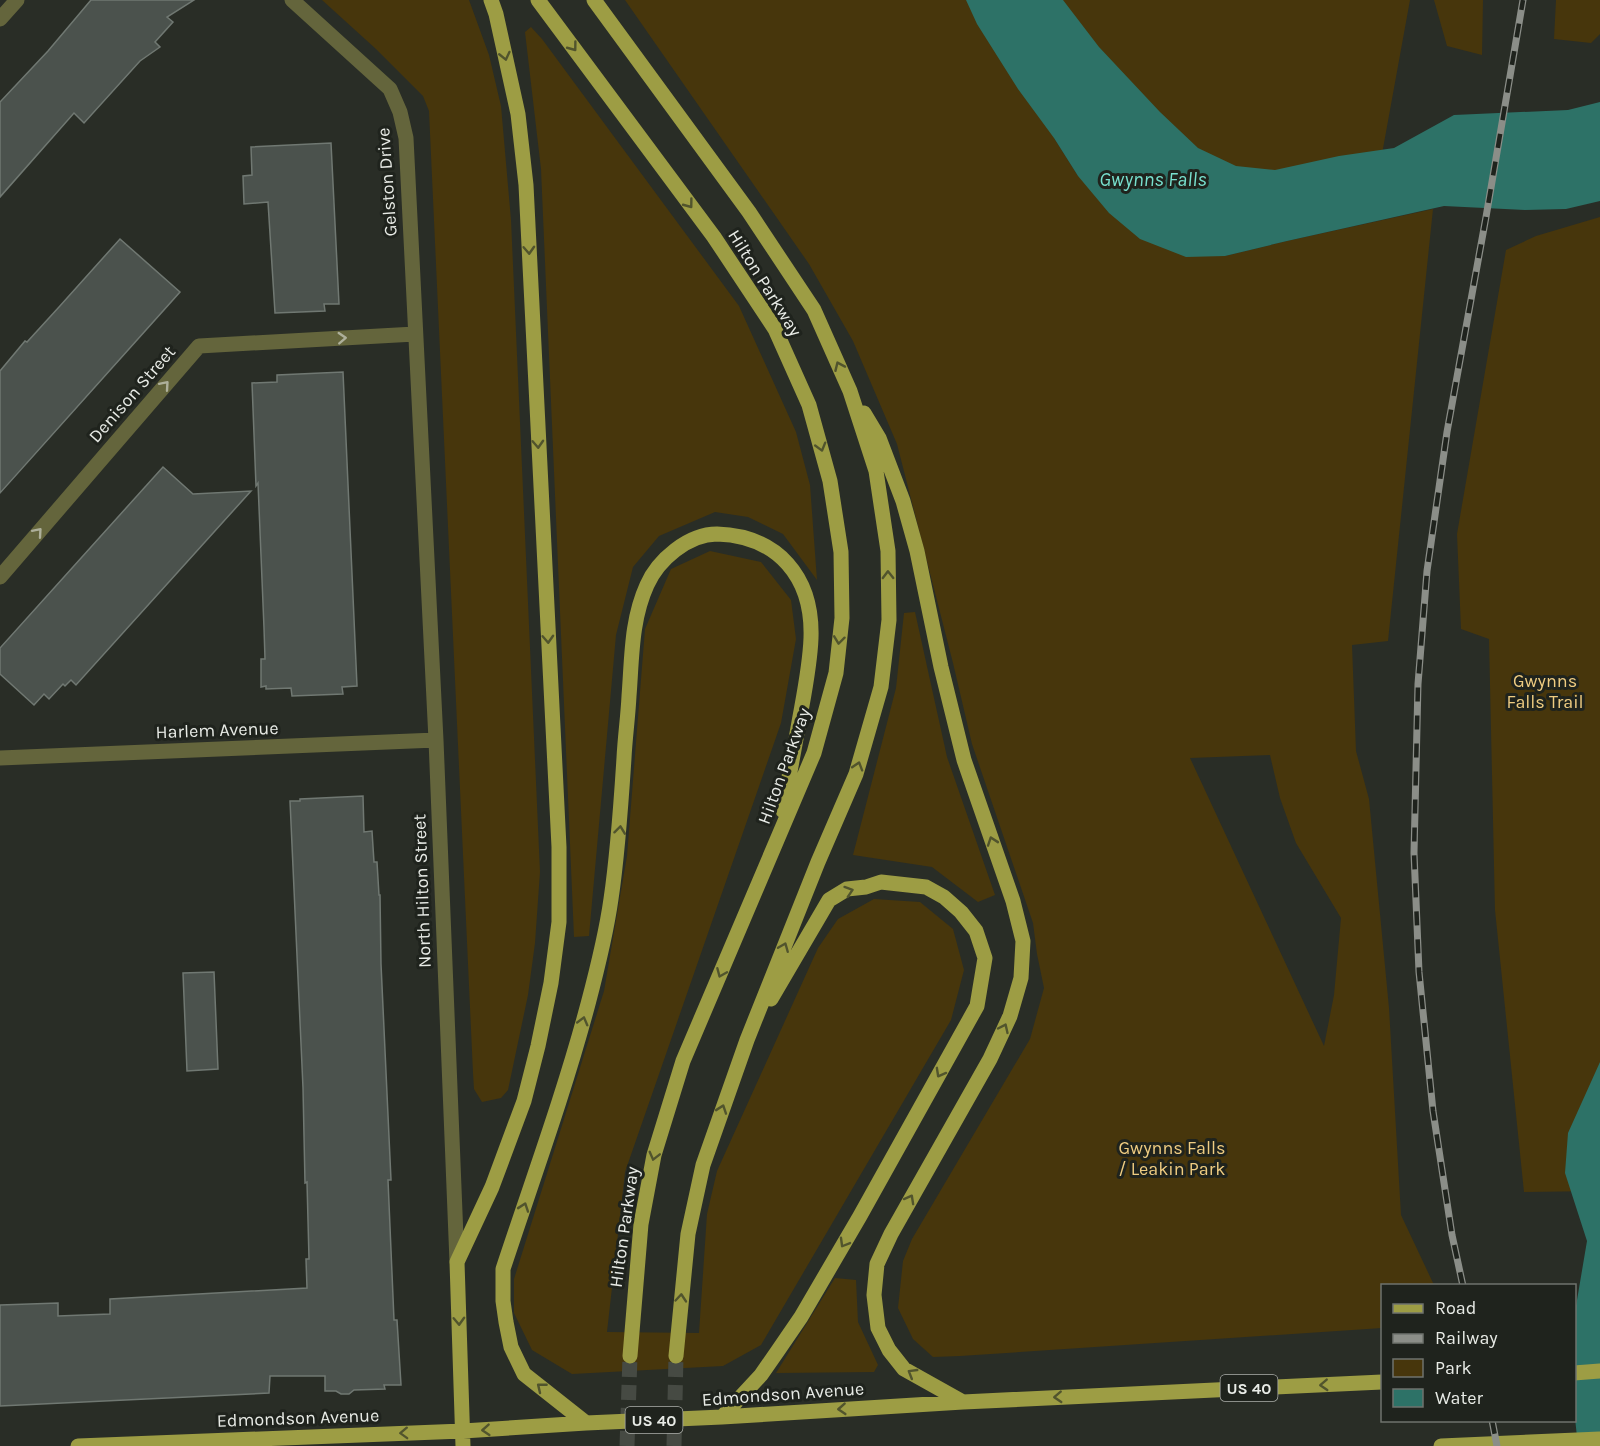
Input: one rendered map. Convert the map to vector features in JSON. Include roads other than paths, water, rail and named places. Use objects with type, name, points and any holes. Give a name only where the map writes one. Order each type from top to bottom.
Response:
[{"type":"main road","points":[[457,1262],[492,1187],[524,1101],[551,983],[559,922],[559,847],[526,184],[518,114],[491,0]]},
{"type":"main road","name":"Hilton Parkway","points":[[538,0],[714,237],[775,329],[809,405],[830,482],[841,552],[842,618],[836,673],[814,753],[683,1061],[654,1155],[640,1224],[630,1356]]},
{"type":"main road","name":"Hilton Parkway","points":[[594,0],[742,202],[814,310],[850,391],[876,471],[888,551],[889,620],[881,687],[856,774],[747,1040],[703,1165],[688,1234],[676,1356]]},
{"type":"main road","points":[[850,391],[879,438],[903,501],[917,550],[941,667],[964,760],[1013,901],[1023,941],[1021,978],[1010,1016],[990,1059],[891,1234],[877,1264],[874,1295],[878,1328],[889,1350],[904,1369],[963,1402]]},
{"type":"main road","points":[[586,1424],[524,1374],[511,1347],[503,1301],[503,1269],[576,1051],[601,952],[611,901],[621,818],[633,639],[638,607],[648,581],[662,561],[683,544],[708,534],[735,535],[760,543],[782,557],[798,578],[808,605],[811,636],[807,679],[777,842]]},
{"type":"main road","points":[[722,1417],[761,1375],[801,1317],[977,1006],[985,958],[976,931],[961,912],[944,897],[926,887],[881,882],[866,887],[847,889],[829,900],[747,1040]]},
{"type":"main road","name":"North Hilton Street","points":[[457,1262],[463,1439]]},
{"type":"main road","points":[[1576,1373],[1600,1371]]},
{"type":"main road","name":"Edmondson Avenue","points":[[78,1446],[463,1439],[586,1424],[963,1402],[1381,1382]]},
{"type":"main road","points":[[1441,1446],[1600,1439]]},
{"type":"street","points":[[0,19],[17,0]]},
{"type":"street","name":"Gelston Drive","points":[[292,0],[390,88],[400,112],[408,157],[415,334]]},
{"type":"street","name":"Denison Street","points":[[0,577],[199,346],[415,334]]},
{"type":"street","name":"North Hilton Street","points":[[415,334],[457,1262]]},
{"type":"street","name":"Harlem Avenue","points":[[0,758],[435,740]]},
{"type":"water","name":"Gwynns Falls","points":[[966,0],[1063,0],[1099,47],[1160,112],[1198,148],[1236,166],[1275,170],[1339,156],[1394,148],[1454,115],[1568,110],[1600,102],[1600,201],[1566,209],[1525,210],[1444,206],[1225,256],[1186,257],[1140,239],[1109,213],[1078,176],[1054,138],[1018,89],[977,24]]},
{"type":"water","points":[[1600,1062],[1600,1446],[1578,1446],[1575,1422],[1576,1306],[1587,1241],[1565,1173],[1568,1133]]},
{"type":"tunnel","points":[[627,1446],[630,1356]]},
{"type":"tunnel","points":[[674,1446],[676,1356]]},
{"type":"railway","points":[[1463,1284],[1452,1235],[1433,1111],[1419,972],[1414,853],[1418,684],[1427,571],[1447,432],[1523,0]]},
{"type":"railway","points":[[1492,1422],[1497,1446]]},
{"type":"park label","name":"Gwynns Falls Trail","points":[[1545,691]]},
{"type":"park label","name":"Gwynns Falls / Leakin Park","points":[[1172,1158]]}]
